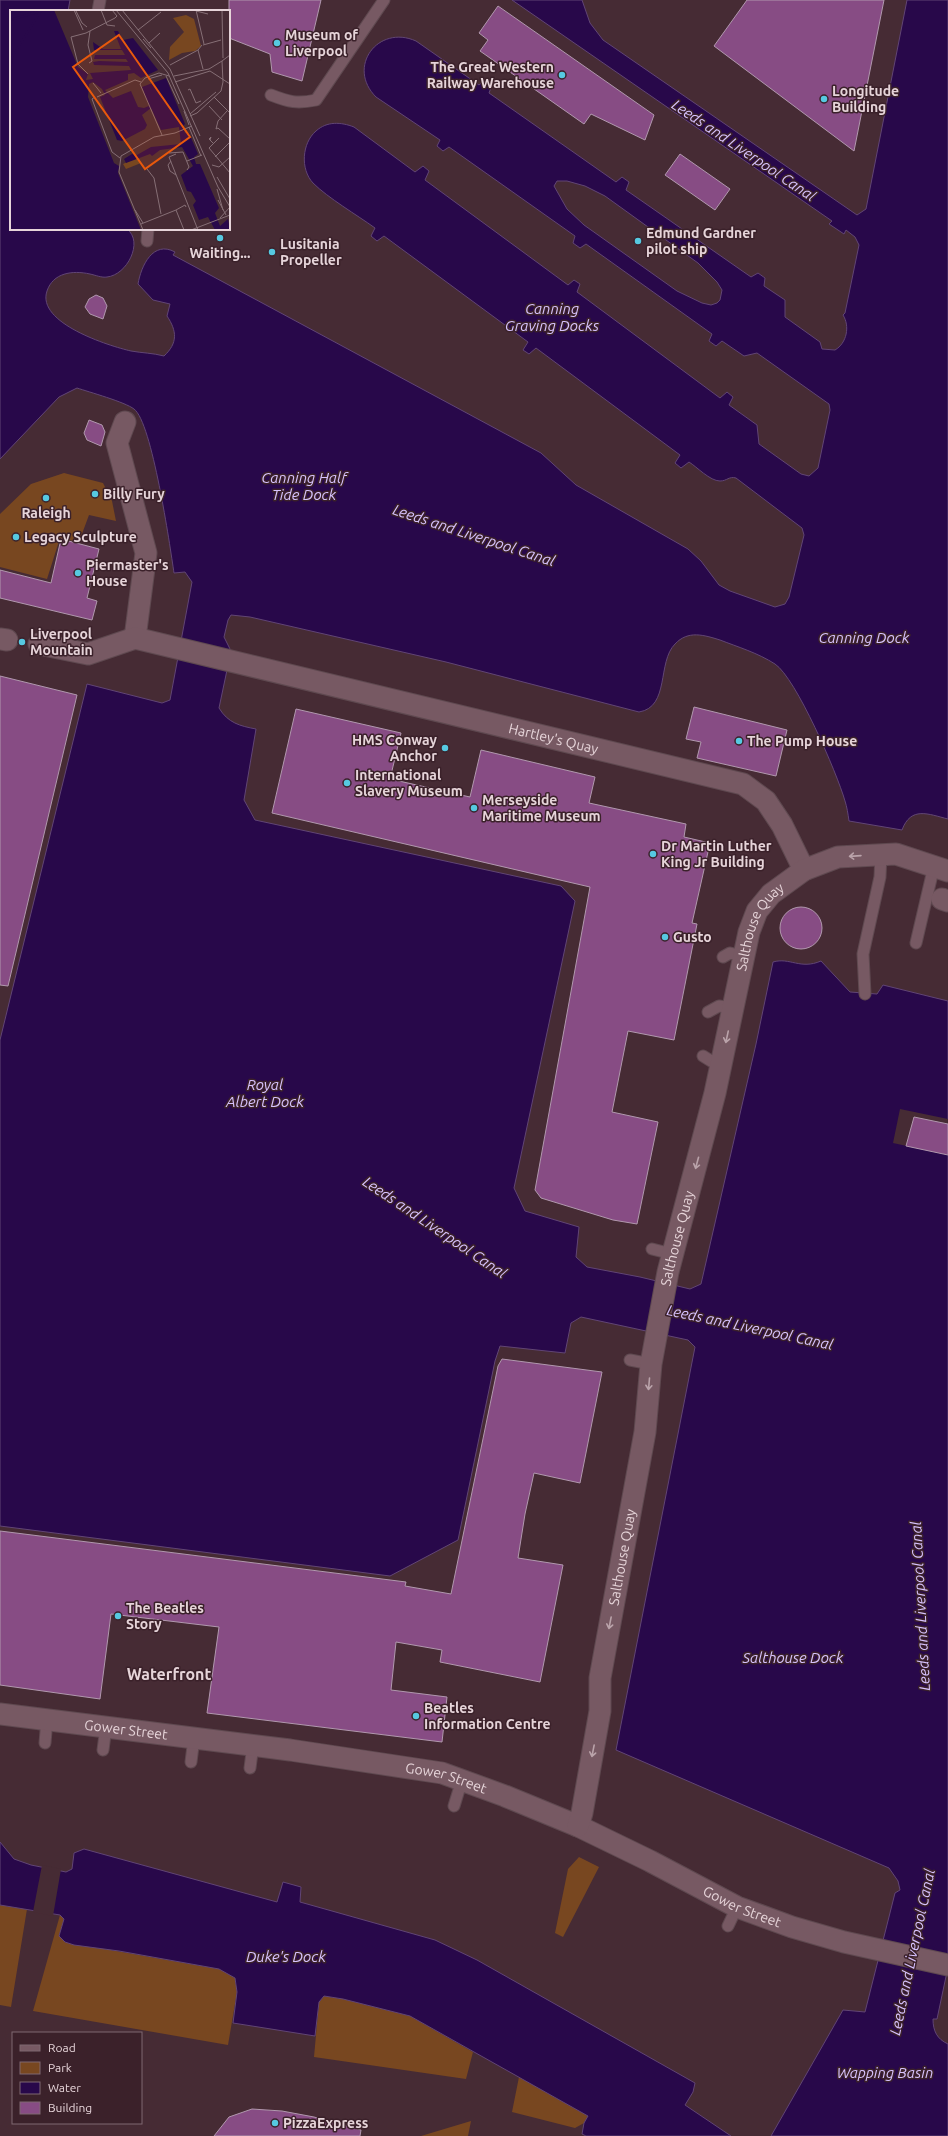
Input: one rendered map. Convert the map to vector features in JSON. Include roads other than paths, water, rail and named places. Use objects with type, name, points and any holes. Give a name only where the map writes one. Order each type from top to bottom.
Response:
[{"type":"street","points":[[39,644],[88,654],[142,640],[146,553],[117,443],[125,422]]},
{"type":"street","name":"Hartley's Quay","points":[[142,640],[260,667],[743,784],[766,801],[782,826],[804,870]]},
{"type":"street","name":"Salthouse Quay","points":[[578,1826],[582,1813],[600,1711],[600,1678],[645,1432],[653,1355],[670,1263],[709,1121],[712,1059],[733,956],[749,932],[757,911],[771,894],[804,870],[838,856],[881,854],[896,854],[941,868]]},
{"type":"street","name":"Gower Street","points":[[0,1714],[253,1745],[442,1773],[578,1826],[650,1861],[737,1907],[792,1927],[863,1946],[948,1965]]},
{"type":"lane","points":[[98,10],[100,0]]},
{"type":"lane","points":[[271,96],[288,102],[300,103],[316,100],[384,0]]},
{"type":"lane","points":[[147,242],[148,230]]},
{"type":"lane","points":[[865,994],[863,954],[880,877],[881,854]]},
{"type":"lane","points":[[916,943],[941,868]]},
{"type":"lane","points":[[708,1012],[722,1004]]},
{"type":"lane","points":[[652,1249],[670,1263]]},
{"type":"lane","points":[[630,1360],[653,1355]]},
{"type":"lane","points":[[45,1743],[47,1719]]},
{"type":"lane","points":[[103,1750],[106,1727]]},
{"type":"lane","points":[[192,1762],[194,1738]]},
{"type":"lane","points":[[250,1768],[253,1745]]},
{"type":"lane","points":[[454,1806],[462,1780]]},
{"type":"lane","points":[[728,1926],[737,1907]]},
{"type":"water","points":[[0,0],[70,0],[68,10],[10,10],[10,230],[128,230],[132,235],[134,242],[131,257],[127,264],[114,275],[101,277],[77,272],[64,274],[54,280],[47,291],[47,303],[52,313],[63,323],[107,344],[131,351],[164,356],[174,342],[173,327],[167,316],[170,304],[153,300],[138,284],[145,263],[154,252],[160,249],[167,249],[175,252],[173,255],[541,453],[576,485],[688,549],[701,561],[719,585],[730,591],[775,607],[785,604],[789,597],[804,535],[802,528],[736,478],[722,481],[712,479],[689,462],[681,468],[675,463],[680,455],[536,348],[529,354],[523,350],[528,342],[384,236],[377,241],[371,236],[375,228],[334,200],[313,183],[306,171],[304,156],[305,149],[311,136],[316,131],[325,125],[339,123],[354,127],[415,172],[423,166],[429,171],[425,180],[568,285],[574,280],[580,284],[577,292],[720,398],[727,392],[733,397],[729,405],[757,425],[759,444],[801,474],[809,476],[818,468],[830,410],[829,404],[757,353],[744,356],[722,341],[716,346],[709,341],[712,334],[586,244],[580,248],[573,243],[575,236],[449,147],[443,151],[437,146],[440,140],[376,97],[368,85],[364,73],[365,62],[370,51],[379,43],[390,38],[402,37],[416,41],[479,85],[485,80],[492,85],[489,93],[616,182],[622,177],[629,182],[626,190],[751,277],[758,273],[765,278],[764,286],[785,300],[785,317],[820,342],[822,349],[835,350],[845,339],[847,329],[843,315],[845,313],[859,245],[855,237],[846,230],[844,234],[829,224],[832,221],[512,0],[582,0],[590,23],[603,40],[857,215],[866,209],[907,0],[948,0],[948,819],[927,814],[915,815],[910,817],[902,830],[849,821],[841,788],[825,749],[794,687],[784,673],[775,664],[755,653],[702,635],[691,635],[685,637],[675,644],[666,662],[662,683],[655,702],[649,708],[639,712],[446,662],[250,617],[231,615],[228,620],[224,637],[231,651],[219,708],[226,717],[235,723],[256,729],[244,800],[255,820],[561,886],[575,901],[514,1188],[525,1211],[579,1227],[576,1257],[587,1267],[640,1277],[690,1289],[701,1284],[756,1044],[773,962],[785,961],[807,964],[821,961],[850,992],[877,994],[883,985],[948,1001],[948,1967],[937,2019],[933,2019],[936,2034],[941,2040],[948,2044],[948,2136],[771,2136],[843,2010],[865,2012],[895,1893],[900,1890],[898,1881],[889,1868],[616,1750],[695,1347],[688,1340],[581,1317],[571,1323],[565,1353],[500,1346],[495,1361],[458,1540],[390,1576],[0,1526],[0,1040],[87,684],[162,703],[170,700],[192,582],[185,572],[174,573],[154,459],[141,419],[134,409],[115,400],[77,388],[59,397],[0,459]],"holes":[[[557,181],[567,181],[585,186],[605,196],[698,263],[717,282],[722,290],[720,300],[711,305],[702,303],[677,291],[584,225],[567,209],[554,186]]]},
{"type":"water","name":"Duke's Dock","points":[[0,1842],[14,1859],[31,1865],[66,1872],[72,1869],[74,1853],[84,1849],[277,1902],[283,1882],[301,1887],[300,1902],[435,1940],[477,1960],[695,2083],[693,2092],[685,2105],[731,2136],[586,2136],[582,2134],[584,2123],[588,2116],[410,2016],[343,1999],[324,1996],[319,2002],[315,2036],[233,2023],[237,1992],[235,1978],[219,1969],[119,1951],[74,1945],[65,1942],[59,1936],[64,1919],[60,1915],[0,1905]]},
{"type":"place","name":"Museum of Liverpool","points":[[277,43]]},
{"type":"place","name":"The Great Western Railway Warehouse","points":[[562,75]]},
{"type":"place","name":"Longitude Building","points":[[824,99]]},
{"type":"place","name":"Waiting...","points":[[220,238]]},
{"type":"place","name":"Edmund Gardner pilot ship","points":[[638,241]]},
{"type":"place","name":"Lusitania Propeller","points":[[272,252]]},
{"type":"place","name":"Billy Fury","points":[[95,494]]},
{"type":"place","name":"Raleigh","points":[[46,498]]},
{"type":"place","name":"Legacy Sculpture","points":[[16,537]]},
{"type":"place","name":"Piermaster's House","points":[[78,573]]},
{"type":"place","name":"Liverpool Mountain","points":[[22,642]]},
{"type":"place","name":"The Pump House","points":[[739,741]]},
{"type":"place","name":"HMS Conway Anchor","points":[[445,748]]},
{"type":"place","name":"International Slavery Museum","points":[[347,783]]},
{"type":"place","name":"Merseyside Maritime Museum","points":[[474,808]]},
{"type":"place","name":"Dr Martin Luther King Jr Building","points":[[653,854]]},
{"type":"place","name":"Gusto","points":[[665,937]]},
{"type":"place","name":"The Beatles Story","points":[[118,1616]]},
{"type":"place","name":"Beatles Information Centre","points":[[416,1716]]},
{"type":"place","name":"PizzaExpress","points":[[275,2123]]},
{"type":"district","name":"Waterfront","points":[[169,1674]]},
{"type":"water label","name":"Leeds and Liverpool Canal","points":[[744,150]]},
{"type":"water label","name":"Canning Graving Docks","points":[[552,316]]},
{"type":"water label","name":"Canning Half Tide Dock","points":[[304,486]]},
{"type":"water label","name":"Leeds and Liverpool Canal","points":[[474,535]]},
{"type":"water label","name":"Canning Dock","points":[[864,637]]},
{"type":"water label","name":"Royal Albert Dock","points":[[265,1092]]},
{"type":"water label","name":"Leeds and Liverpool Canal","points":[[435,1227]]},
{"type":"water label","name":"Leeds and Liverpool Canal","points":[[750,1327]]},
{"type":"water label","name":"Leeds and Liverpool Canal","points":[[920,1606]]},
{"type":"water label","name":"Salthouse Dock","points":[[793,1657]]},
{"type":"water label","name":"Leeds and Liverpool Canal","points":[[912,1952]]},
{"type":"water label","name":"Wapping Basin","points":[[885,2072]]}]
